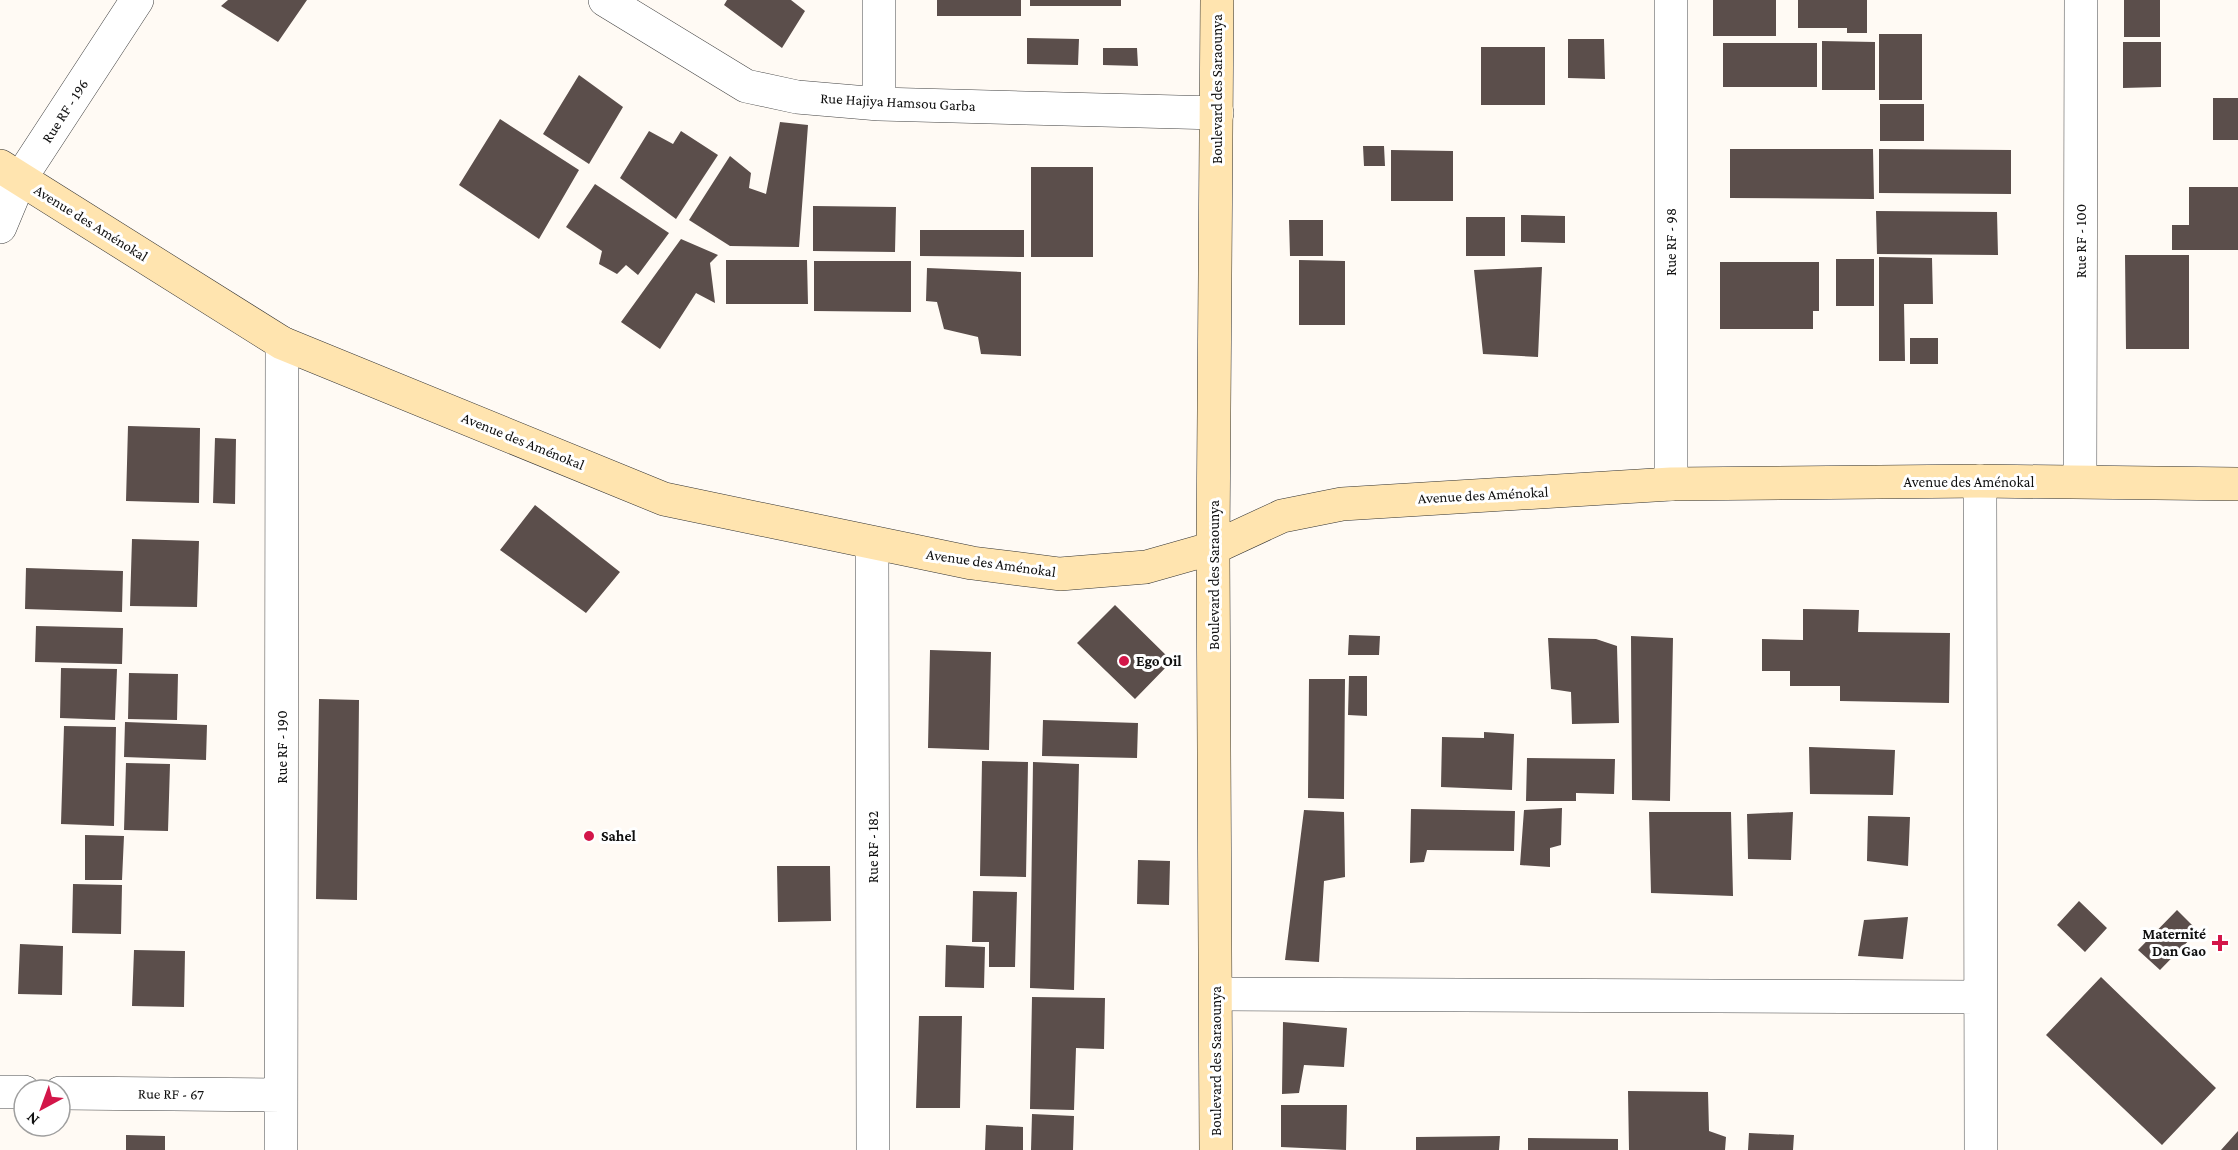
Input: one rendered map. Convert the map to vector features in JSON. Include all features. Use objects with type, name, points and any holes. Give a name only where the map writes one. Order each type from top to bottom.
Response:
[{"type":"main road","name":"Boulevard des Saraounya","points":[[1216,1150],[1214,548],[1217,0]]},
{"type":"main road","name":"Avenue des Aménokal","points":[[10,172],[282,344],[664,499],[972,563],[1060,574],[1146,567],[1214,548],[1282,516],[1342,504],[1671,484],[1980,482],[2238,484]]},
{"type":"street","name":"Rue RF - 196","points":[[0,227],[10,172],[137,0]]},
{"type":"street","name":"Rue Hajiya Hamsou Garba","points":[[605,0],[746,86],[797,97],[879,104],[1217,113]]},
{"type":"street","points":[[879,0],[879,104]]},
{"type":"street","name":"Rue RF - 98","points":[[1671,0],[1671,484]]},
{"type":"street","name":"Rue RF - 100","points":[[2080,482],[2081,0]]},
{"type":"street","name":"Rue RF - 190","points":[[281,1150],[282,344]]},
{"type":"street","points":[[1980,482],[1981,1150]]},
{"type":"street","name":"Rue RF - 182","points":[[873,543],[873,1150]]},
{"type":"street","points":[[1216,994],[1980,997]]},
{"type":"street","name":"Rue RF - 67","points":[[72,1093],[281,1095]]},
{"type":"building","points":[[228,0],[307,0],[278,42],[221,6]]},
{"type":"building","points":[[727,0],[791,0],[805,11],[782,48],[724,5]]},
{"type":"building","points":[[937,0],[1021,0],[1021,16],[937,16]]},
{"type":"building","points":[[1030,0],[1121,0],[1121,6],[1030,6]]},
{"type":"building","points":[[1713,0],[1776,0],[1776,36],[1713,36]]},
{"type":"building","points":[[1798,0],[1867,0],[1867,33],[1847,33],[1847,28],[1798,28]]},
{"type":"building","points":[[2124,0],[2160,0],[2160,37],[2124,37]]},
{"type":"building","points":[[1879,34],[1922,34],[1922,100],[1879,100]]},
{"type":"building","points":[[1027,38],[1079,39],[1078,65],[1027,64]]},
{"type":"building","points":[[1568,39],[1604,39],[1605,79],[1568,78]]},
{"type":"building","points":[[1822,41],[1875,42],[1875,90],[1822,90]]},
{"type":"building","points":[[2123,42],[2161,42],[2161,87],[2123,88]]},
{"type":"building","points":[[1723,43],[1817,43],[1817,87],[1723,87]]},
{"type":"building","points":[[1481,47],[1545,47],[1545,105],[1481,105]]},
{"type":"building","points":[[1103,48],[1137,48],[1138,66],[1103,65]]},
{"type":"building","points":[[579,75],[623,107],[589,164],[543,134]]},
{"type":"building","points":[[2213,98],[2238,98],[2238,140],[2213,140]]},
{"type":"building","points":[[1880,104],[1924,104],[1924,141],[1880,141]]},
{"type":"building","points":[[500,119],[579,170],[539,239],[459,185]]},
{"type":"building","points":[[780,122],[808,125],[799,247],[730,246],[689,220],[730,156],[751,173],[749,188],[766,194]]},
{"type":"building","points":[[649,131],[673,144],[681,131],[718,155],[676,219],[620,178]]},
{"type":"building","points":[[1363,146],[1384,146],[1385,166],[1364,166]]},
{"type":"building","points":[[1730,149],[1873,149],[1874,199],[1730,198]]},
{"type":"building","points":[[1879,149],[2011,150],[2011,194],[1879,193]]},
{"type":"building","points":[[1391,150],[1453,151],[1453,201],[1391,201]]},
{"type":"building","points":[[1031,167],[1093,167],[1093,257],[1031,257]]},
{"type":"building","points":[[595,184],[669,233],[638,275],[626,265],[617,274],[599,264],[602,251],[566,227]]},
{"type":"building","points":[[2189,187],[2238,187],[2238,250],[2172,250],[2172,225],[2189,225]]},
{"type":"building","points":[[813,206],[896,207],[895,252],[813,251]]},
{"type":"building","points":[[1876,211],[1997,212],[1998,255],[1877,254]]},
{"type":"building","points":[[1521,215],[1565,216],[1565,243],[1521,242]]},
{"type":"building","points":[[1466,217],[1505,217],[1505,256],[1466,256]]},
{"type":"building","points":[[1289,220],[1323,220],[1323,256],[1290,256]]},
{"type":"building","points":[[920,230],[1024,230],[1024,257],[920,256]]},
{"type":"building","points":[[681,239],[718,255],[710,263],[715,303],[696,293],[660,349],[621,322]]},
{"type":"building","points":[[2125,255],[2189,255],[2189,349],[2126,349]]},
{"type":"building","points":[[1879,257],[1932,258],[1933,304],[1904,304],[1905,361],[1879,361]]},
{"type":"building","points":[[1836,259],[1874,259],[1874,306],[1836,306]]},
{"type":"building","points":[[726,260],[807,260],[808,304],[726,304]]},
{"type":"building","points":[[1299,260],[1345,261],[1345,325],[1299,325]]},
{"type":"building","points":[[814,261],[911,261],[911,312],[814,311]]},
{"type":"building","points":[[1720,262],[1819,262],[1819,311],[1813,311],[1813,329],[1720,329]]},
{"type":"building","points":[[1542,267],[1538,357],[1483,354],[1474,270]]},
{"type":"building","points":[[927,268],[1021,272],[1021,356],[981,354],[978,337],[944,329],[937,302],[926,301]]},
{"type":"building","points":[[1910,338],[1938,338],[1938,364],[1910,364]]},
{"type":"building","points":[[128,426],[200,428],[199,503],[126,501]]},
{"type":"building","points":[[215,438],[236,439],[235,504],[213,503]]},
{"type":"building","points":[[535,505],[620,572],[586,613],[500,550]]},
{"type":"building","points":[[132,539],[199,541],[197,607],[130,606]]},
{"type":"building","points":[[26,568],[123,571],[122,612],[25,609]]},
{"type":"building","points":[[1115,605],[1172,661],[1135,699],[1077,643]]},
{"type":"building","points":[[1803,609],[1859,610],[1858,632],[1950,633],[1949,703],[1840,701],[1840,686],[1790,686],[1790,671],[1762,671],[1762,639],[1803,640]]},
{"type":"building","points":[[36,626],[123,628],[122,664],[35,662]]},
{"type":"building","points":[[1349,635],[1380,636],[1379,655],[1348,655]]},
{"type":"building","points":[[1631,636],[1673,638],[1670,801],[1632,800]]},
{"type":"building","points":[[1548,638],[1596,639],[1617,646],[1619,723],[1572,724],[1571,692],[1551,689]]},
{"type":"building","points":[[930,650],[991,652],[989,750],[928,748]]},
{"type":"building","points":[[61,668],[117,669],[115,720],[60,718]]},
{"type":"building","points":[[129,673],[178,674],[177,720],[128,719]]},
{"type":"building","points":[[1349,676],[1367,676],[1367,716],[1348,715]]},
{"type":"building","points":[[1309,679],[1345,679],[1344,799],[1308,798]]},
{"type":"building","points":[[319,699],[359,700],[357,900],[316,899]]},
{"type":"building","points":[[1043,720],[1138,723],[1137,758],[1042,756]]},
{"type":"building","points":[[125,722],[207,725],[206,760],[124,757]]},
{"type":"building","points":[[64,726],[116,727],[114,826],[61,824]]},
{"type":"building","points":[[1484,732],[1514,734],[1512,790],[1441,787],[1442,737],[1484,738]]},
{"type":"building","points":[[1809,747],[1895,750],[1893,795],[1810,794]]},
{"type":"building","points":[[1527,758],[1615,759],[1614,794],[1576,793],[1576,801],[1526,801]]},
{"type":"building","points":[[982,761],[1028,762],[1026,877],[980,876]]},
{"type":"building","points":[[1033,762],[1079,764],[1074,990],[1030,988]]},
{"type":"building","points":[[126,763],[170,764],[168,831],[124,830]]},
{"type":"building","points":[[1562,808],[1561,845],[1550,848],[1550,867],[1520,865],[1524,810]]},
{"type":"building","points":[[1411,809],[1515,811],[1514,851],[1427,850],[1424,862],[1410,863]]},
{"type":"building","points":[[1304,810],[1344,812],[1345,877],[1324,881],[1319,962],[1285,960]]},
{"type":"building","points":[[1649,812],[1731,812],[1733,896],[1651,893]]},
{"type":"building","points":[[1793,812],[1791,860],[1748,859],[1747,814]]},
{"type":"building","points":[[1868,816],[1910,817],[1908,866],[1867,861]]},
{"type":"building","points":[[85,835],[124,836],[122,880],[85,880]]},
{"type":"building","points":[[1138,860],[1170,861],[1169,905],[1137,904]]},
{"type":"building","points":[[777,866],[830,866],[831,921],[778,922]]},
{"type":"building","points":[[73,884],[122,885],[121,934],[72,933]]},
{"type":"building","points":[[973,891],[1017,892],[1015,967],[989,967],[989,942],[972,942]]},
{"type":"building","points":[[2079,901],[2107,928],[2085,952],[2057,925]]},
{"type":"building","points":[[2177,910],[2198,931],[2160,970],[2138,950]]},
{"type":"building","points":[[1908,917],[1903,959],[1858,956],[1864,920]]},
{"type":"building","points":[[20,944],[63,946],[62,995],[18,994]]},
{"type":"building","points":[[946,945],[985,947],[984,988],[945,987]]},
{"type":"building","points":[[134,950],[185,951],[184,1007],[132,1006]]},
{"type":"building","points":[[2101,977],[2216,1088],[2162,1145],[2046,1035]]},
{"type":"building","points":[[1032,997],[1105,998],[1104,1049],[1076,1048],[1074,1110],[1030,1109]]},
{"type":"building","points":[[919,1016],[962,1016],[960,1108],[916,1108]]},
{"type":"building","points":[[1283,1022],[1347,1028],[1344,1067],[1304,1065],[1299,1093],[1282,1094]]},
{"type":"building","points":[[1628,1091],[1708,1092],[1709,1131],[1726,1137],[1725,1150],[1629,1150]]},
{"type":"building","points":[[1281,1105],[1347,1105],[1346,1150],[1281,1147]]},
{"type":"building","points":[[1032,1114],[1074,1116],[1073,1150],[1031,1150]]},
{"type":"building","points":[[986,1125],[1023,1127],[1023,1150],[985,1150]]},
{"type":"building","points":[[2238,1131],[2238,1150],[2221,1150]]},
{"type":"building","points":[[1749,1133],[1794,1135],[1793,1150],[1748,1150]]},
{"type":"building","points":[[126,1135],[165,1136],[165,1150],[126,1150]]},
{"type":"building","points":[[1500,1136],[1499,1150],[1416,1150],[1416,1137]]},
{"type":"building","points":[[1528,1138],[1618,1139],[1618,1150],[1528,1150]]},
{"type":"place","name":"Ego Oil","points":[[1124,661]]},
{"type":"place","name":"Sahel","points":[[589,836]]},
{"type":"place","name":"Maternité Dan Gao","points":[[2220,943]]}]
